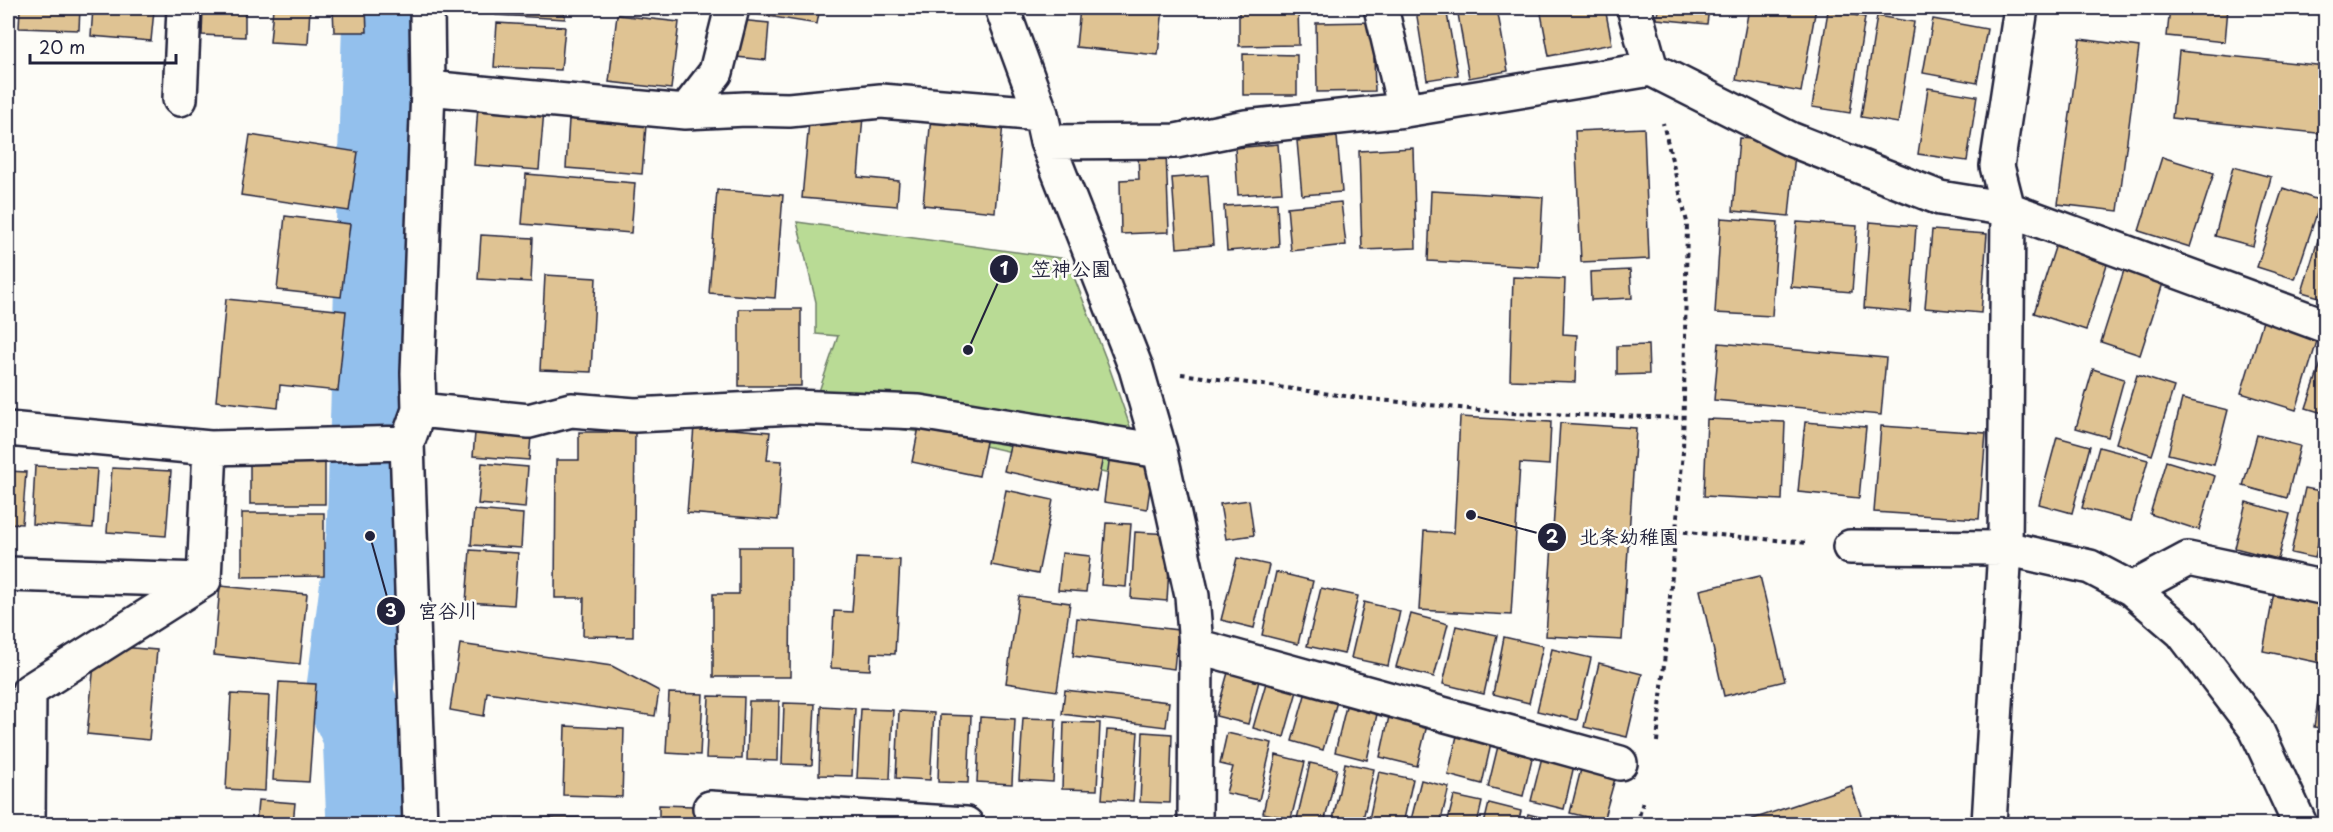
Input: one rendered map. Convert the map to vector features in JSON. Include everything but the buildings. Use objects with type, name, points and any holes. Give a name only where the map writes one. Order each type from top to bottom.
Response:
[{"type":"street","points":[[180,99],[184,8]]},
{"type":"street","points":[[420,825],[401,443],[419,410],[418,373],[428,88],[427,8]]},
{"type":"street","points":[[685,112],[716,72],[732,8]]},
{"type":"street","points":[[1002,8],[1044,128],[1136,368],[1160,451],[1192,596],[1196,646],[1195,825]]},
{"type":"street","points":[[1381,8],[1405,110]]},
{"type":"street","points":[[1634,8],[1651,69]]},
{"type":"street","points":[[1989,825],[2005,548],[2008,209],[1997,166],[2021,8]]},
{"type":"street","points":[[428,88],[685,112],[789,110],[881,101],[1044,128],[1176,141],[1246,127],[1405,110],[1651,69],[1790,139],[1940,198],[2008,209],[2325,326]]},
{"type":"street","points":[[419,410],[528,421],[571,410],[635,415],[794,407],[919,412],[1160,451]]},
{"type":"street","points":[[8,429],[210,448],[401,443]]},
{"type":"street","points":[[204,580],[210,448]]},
{"type":"street","points":[[1850,547],[2005,548],[2090,567],[2132,589],[2182,632],[2256,729],[2300,825]]},
{"type":"street","points":[[2132,589],[2188,560],[2325,588]]},
{"type":"street","points":[[8,574],[204,580]]},
{"type":"street","points":[[28,825],[18,779],[29,691],[204,580]]},
{"type":"street","points":[[1196,646],[1620,763]]},
{"type":"street","points":[[710,808],[966,825]]},
{"type":"path","points":[[1651,69],[1686,222],[1683,452],[1656,751]]},
{"type":"path","points":[[1136,368],[1360,398],[1509,412],[1683,418]]},
{"type":"path","points":[[1676,531],[1850,547]]},
{"type":"path","points":[[1637,825],[1645,793]]},
{"type":"green space","points":[[797,222],[1067,259],[1108,364],[1150,483],[927,433],[891,428],[807,426],[838,336],[816,334],[816,302]]},
{"type":"waterway","points":[[370,824],[366,733],[349,696],[370,536],[386,8]]},
{"type":"place","name":"笠神公園","points":[[968,350]]},
{"type":"place","name":"北条幼稚園","points":[[1471,515]]},
{"type":"place","name":"宮谷川","points":[[370,536]]}]
